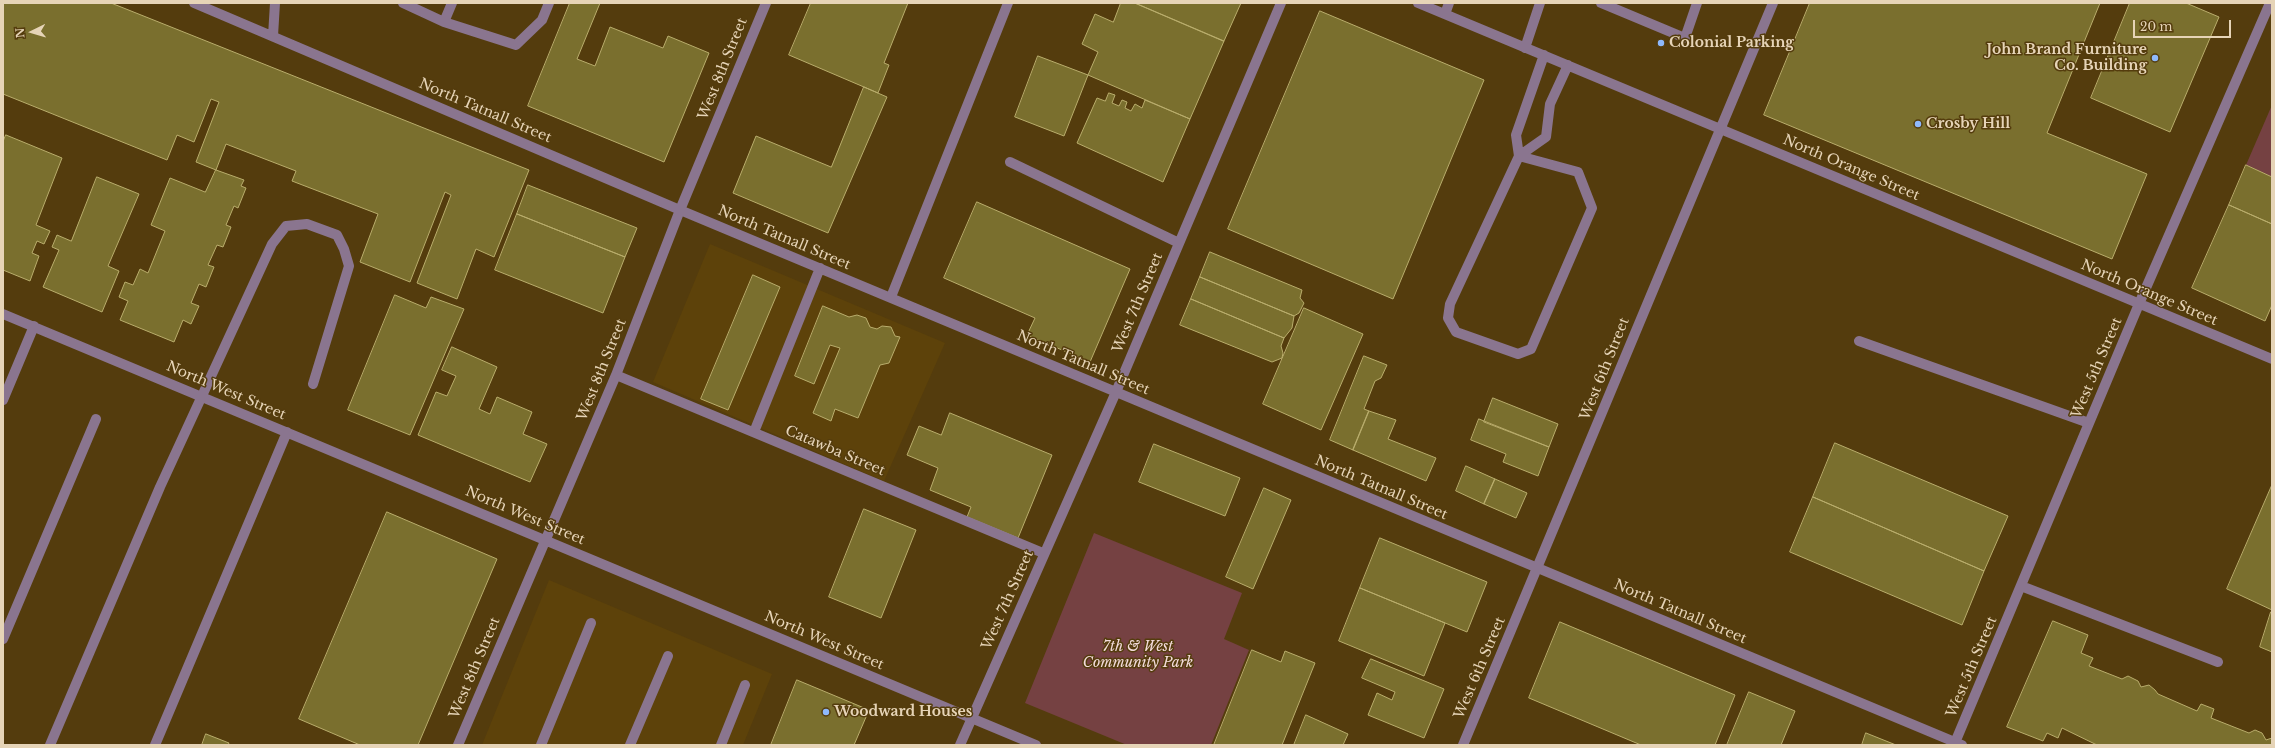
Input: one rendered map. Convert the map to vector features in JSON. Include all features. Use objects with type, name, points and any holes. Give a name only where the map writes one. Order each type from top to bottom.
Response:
[{"type":"street","name":"North Tatnall Street","points":[[194,3],[680,210],[1957,744]]},
{"type":"street","points":[[273,36],[275,3]]},
{"type":"street","points":[[403,3],[444,22],[516,45],[542,20],[549,3]]},
{"type":"street","points":[[444,22],[452,3]]},
{"type":"street","name":"West 8th Street","points":[[458,745],[616,375],[680,210],[766,3]]},
{"type":"street","points":[[891,297],[1008,3]]},
{"type":"street","name":"West 7th Street","points":[[960,745],[1043,554],[1116,392],[1281,3]]},
{"type":"street","name":"North Orange Street","points":[[1418,3],[2272,360]]},
{"type":"street","points":[[1445,14],[1449,3]]},
{"type":"street","points":[[1525,48],[1540,3]]},
{"type":"street","points":[[1601,3],[1685,38],[1697,3]]},
{"type":"street","name":"West 6th Street","points":[[1462,745],[1538,568],[1773,3]]},
{"type":"street","name":"West 5th Street","points":[[1957,744],[2021,586],[2139,304],[2270,3]]},
{"type":"street","points":[[1519,156],[1516,135],[1544,56]]},
{"type":"street","points":[[1519,156],[1578,172],[1592,208],[1531,349],[1518,354],[1456,332],[1448,318],[1450,304],[1519,156],[1546,137],[1550,104],[1568,65]]},
{"type":"street","points":[[1010,162],[1179,244]]},
{"type":"street","points":[[50,745],[200,396],[272,244],[286,226],[307,224],[337,235],[344,249],[349,266],[313,384]]},
{"type":"street","points":[[754,432],[820,268]]},
{"type":"street","name":"North West Street","points":[[3,314],[1036,745]]},
{"type":"street","points":[[3,400],[34,326]]},
{"type":"street","points":[[1859,341],[2089,423]]},
{"type":"street","name":"Catawba Street","points":[[616,375],[1043,554]]},
{"type":"street","points":[[3,639],[96,419]]},
{"type":"street","points":[[155,745],[287,432]]},
{"type":"street","points":[[2021,586],[2218,662]]},
{"type":"street","points":[[541,745],[591,622]]},
{"type":"street","points":[[630,745],[668,656]]},
{"type":"street","points":[[721,745],[745,685]]},
{"type":"shaded area","points":[[710,244],[945,343],[884,481],[653,382]]},
{"type":"shaded area","points":[[549,580],[772,674],[743,745],[482,745]]},
{"type":"green space","points":[[2272,105],[2272,177],[2246,165]]},
{"type":"green space","name":"7th & West Community Park","points":[[1094,533],[1242,593],[1224,639],[1249,650],[1211,745],[1127,745],[1025,703]]},
{"type":"building","points":[[3,3],[111,3],[529,170],[494,257],[476,249],[457,299],[417,283],[451,195],[445,192],[410,282],[360,262],[378,214],[292,181],[296,171],[226,144],[216,170],[196,162],[219,102],[211,99],[194,142],[177,135],[167,160],[3,94]]},
{"type":"building","points":[[570,3],[600,3],[577,59],[595,66],[610,27],[663,48],[668,36],[709,53],[664,162],[528,106]]},
{"type":"building","points":[[811,3],[908,3],[884,63],[889,65],[878,93],[789,55]]},
{"type":"building","points":[[1121,3],[1135,3],[1224,41],[1190,119],[1088,75],[1098,52],[1082,44],[1095,14],[1113,22]]},
{"type":"building","points":[[1135,3],[1241,3],[1224,41]]},
{"type":"building","name":"Crosby Hill","points":[[1810,3],[2100,3],[2047,133],[2147,174],[2112,259],[1764,115]]},
{"type":"building","name":"John Brand Furniture Co. Building","points":[[2130,3],[2186,3],[2219,17],[2170,132],[2091,98]]},
{"type":"building","points":[[1320,11],[1484,80],[1393,299],[1228,229]]},
{"type":"building","points":[[1038,56],[1088,75],[1064,136],[1015,117]]},
{"type":"building","points":[[864,87],[887,97],[828,233],[733,193],[756,136],[831,167]]},
{"type":"building","points":[[1109,93],[1115,95],[1112,103],[1119,106],[1122,100],[1127,102],[1125,108],[1131,111],[1135,104],[1142,108],[1145,100],[1190,119],[1163,182],[1077,143],[1097,98],[1105,101]]},
{"type":"building","points":[[6,135],[62,158],[36,225],[50,231],[44,244],[37,241],[32,253],[39,256],[30,281],[3,270],[3,142]]},
{"type":"building","points":[[2246,165],[2272,177],[2272,224],[2229,205]]},
{"type":"building","points":[[216,170],[244,180],[241,186],[246,188],[238,208],[234,206],[226,225],[231,227],[223,247],[217,245],[208,265],[214,267],[206,287],[199,284],[191,303],[199,306],[191,324],[183,320],[174,342],[120,320],[128,301],[119,297],[125,282],[133,285],[140,269],[148,273],[165,231],[151,225],[170,178],[205,192]]},
{"type":"building","points":[[97,177],[139,194],[108,266],[119,271],[102,312],[43,287],[59,250],[52,247],[57,235],[71,241]]},
{"type":"building","points":[[528,185],[637,228],[625,257],[517,214]]},
{"type":"building","points":[[977,202],[1130,269],[1090,362],[1027,335],[1035,318],[944,278]]},
{"type":"building","points":[[2229,205],[2272,224],[2272,305],[2265,321],[2192,288]]},
{"type":"building","points":[[517,214],[625,257],[603,313],[495,270]]},
{"type":"building","points":[[1210,252],[1302,290],[1300,298],[1304,303],[1299,313],[1294,316],[1200,277]]},
{"type":"building","points":[[753,275],[780,287],[728,410],[701,399]]},
{"type":"building","points":[[1200,277],[1294,316],[1292,328],[1284,338],[1191,299]]},
{"type":"building","points":[[395,295],[426,308],[431,297],[464,309],[410,435],[348,410]]},
{"type":"building","points":[[1191,299],[1284,338],[1281,346],[1283,353],[1282,358],[1272,362],[1180,325]]},
{"type":"building","points":[[823,306],[849,317],[857,315],[866,318],[870,327],[877,329],[882,326],[891,327],[895,336],[900,337],[889,363],[880,365],[858,418],[835,409],[831,421],[813,413],[840,348],[830,345],[814,384],[795,376]]},
{"type":"building","points":[[1304,308],[1363,334],[1321,430],[1263,404]]},
{"type":"building","points":[[452,347],[497,367],[479,409],[490,414],[497,397],[532,412],[523,434],[547,444],[530,482],[418,435],[436,392],[447,396],[456,376],[442,370]]},
{"type":"building","points":[[1364,356],[1387,365],[1381,378],[1375,381],[1364,409],[1369,411],[1353,450],[1330,440]]},
{"type":"building","points":[[1493,398],[1558,424],[1549,447],[1484,422]]},
{"type":"building","points":[[1369,411],[1396,420],[1388,439],[1436,458],[1426,481],[1353,450]]},
{"type":"building","points":[[950,413],[1052,455],[1018,538],[967,517],[971,507],[930,490],[938,468],[907,455],[919,426],[941,435]]},
{"type":"building","points":[[1479,419],[1549,447],[1538,476],[1503,462],[1506,454],[1471,440]]},
{"type":"building","points":[[1835,443],[2008,516],[1984,571],[1813,497]]},
{"type":"building","points":[[1154,444],[1240,478],[1225,516],[1139,482]]},
{"type":"building","points":[[1466,466],[1495,479],[1484,504],[1456,491]]},
{"type":"building","points":[[1495,479],[1527,493],[1516,518],[1484,504]]},
{"type":"building","points":[[2272,485],[2272,610],[2227,589]]},
{"type":"building","points":[[1264,488],[1291,500],[1253,589],[1226,577]]},
{"type":"building","points":[[1813,497],[1984,571],[1962,625],[1790,552]]},
{"type":"building","points":[[864,509],[916,530],[881,618],[829,597]]},
{"type":"building","points":[[387,512],[497,559],[418,745],[360,745],[299,719]]},
{"type":"building","points":[[1380,538],[1487,582],[1467,632],[1360,588]]},
{"type":"building","points":[[1360,588],[1445,623],[1424,676],[1339,641]]},
{"type":"building","points":[[2272,612],[2272,652],[2260,647]]},
{"type":"building","points":[[2053,621],[2088,635],[2081,653],[2093,658],[2089,666],[2122,679],[2128,676],[2138,681],[2141,687],[2149,685],[2158,694],[2197,711],[2201,704],[2214,709],[2211,718],[2249,733],[2255,730],[2262,733],[2266,740],[2272,738],[2272,745],[2097,745],[2062,728],[2058,738],[2047,733],[2043,741],[2007,727]]},
{"type":"building","points":[[1560,622],[1735,695],[1715,745],[1641,745],[1529,698]]},
{"type":"building","points":[[1252,650],[1281,662],[1285,651],[1315,663],[1282,745],[1214,745]]},
{"type":"building","points":[[1371,659],[1444,689],[1424,738],[1368,715],[1377,693],[1392,700],[1395,692],[1362,678]]},
{"type":"building","name":"Woodward Houses","points":[[797,680],[869,710],[854,745],[771,745]]},
{"type":"building","points":[[1749,692],[1795,711],[1781,745],[1727,745]]},
{"type":"building","points":[[1306,715],[1348,734],[1343,745],[1294,745]]},
{"type":"building","points":[[1866,733],[1896,745],[1862,745]]},
{"type":"building","points":[[206,734],[229,743],[228,745],[202,745]]},
{"type":"place","name":"Colonial Parking","points":[[1661,43]]},
{"type":"place","name":"John Brand Furniture Co. Building","points":[[2155,58]]},
{"type":"place","name":"Crosby Hill","points":[[1918,124]]},
{"type":"place","name":"Woodward Houses","points":[[826,712]]}]
